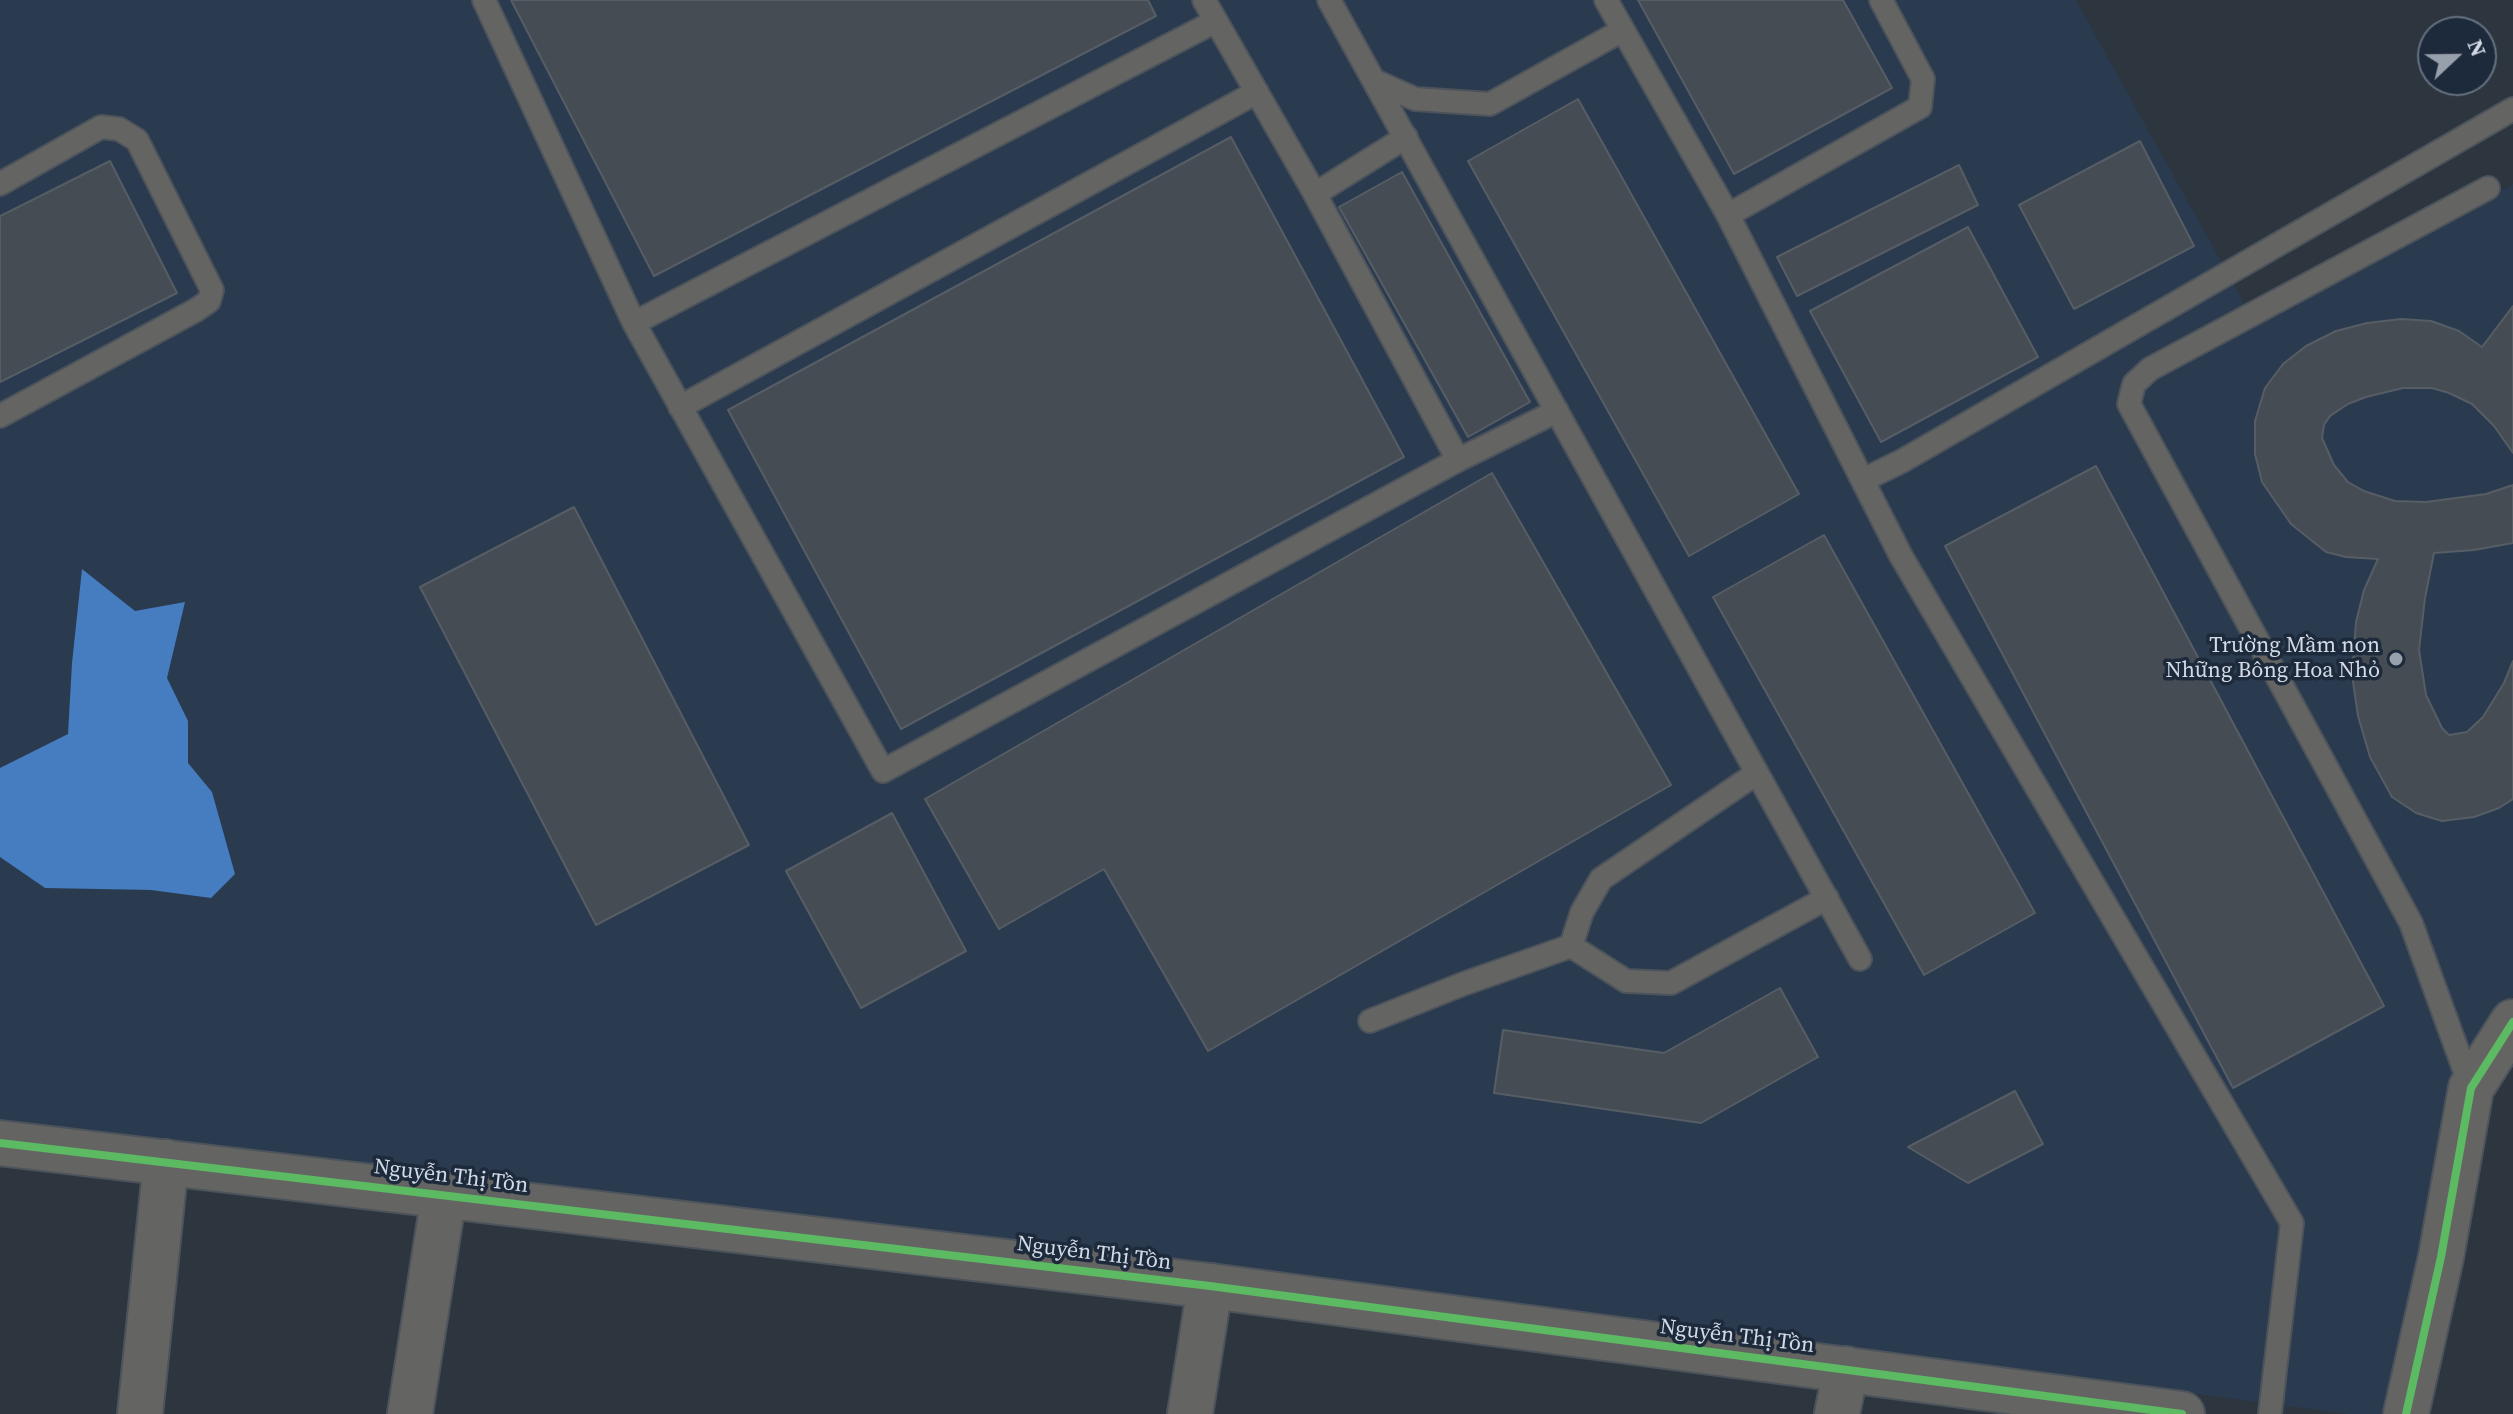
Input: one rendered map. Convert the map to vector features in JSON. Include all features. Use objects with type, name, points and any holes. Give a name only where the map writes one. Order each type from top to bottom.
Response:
[{"type":"street","points":[[2406,1414],[2441,1257],[2471,1088],[2513,1022]]},
{"type":"street","name":"Nguyễn Thị Tồn","points":[[0,1143],[1210,1286],[2182,1414]]},
{"type":"street","points":[[140,1414],[166,1162]]},
{"type":"street","points":[[410,1414],[444,1195]]},
{"type":"street","points":[[1190,1414],[1210,1286]]},
{"type":"street","points":[[1837,1414],[1846,1369]]},
{"type":"lane","points":[[484,0],[634,323],[883,771],[1458,460],[1557,411]]},
{"type":"lane","points":[[1204,0],[1315,194],[1458,460]]},
{"type":"lane","points":[[1329,0],[1860,959]]},
{"type":"lane","points":[[1606,0],[1728,215],[1901,556],[2292,1223],[2270,1414]]},
{"type":"lane","points":[[1728,215],[1920,107],[1923,79],[1881,0]]},
{"type":"lane","points":[[634,323],[1216,21]]},
{"type":"lane","points":[[1375,81],[1415,99],[1490,104],[1623,30]]},
{"type":"lane","points":[[680,407],[1257,92]]},
{"type":"lane","points":[[1863,480],[1902,461],[2513,109]]},
{"type":"lane","points":[[0,184],[101,127],[119,129],[137,140],[212,290],[209,301],[196,310],[0,416]]},
{"type":"lane","points":[[1315,194],[1406,137]]},
{"type":"lane","points":[[2471,1088],[2411,923],[2129,404],[2134,384],[2150,369],[2488,188]]},
{"type":"lane","points":[[1571,946],[1582,912],[1601,879],[1757,773]]},
{"type":"lane","points":[[1571,946],[1626,981],[1671,983],[1827,898]]},
{"type":"lane","points":[[1370,1021],[1571,946]]},
{"type":"shaded area","points":[[0,0],[2076,0],[2247,308],[2124,381],[2401,924],[2460,1080],[2393,1414],[2347,1414],[1261,1269],[0,1121]]},
{"type":"shaded area","name":"Trường Mầm non Những Bông Hoa Nhỏ","points":[[2513,184],[2513,996],[2471,1064],[2139,404],[2141,389],[2158,374]]},
{"type":"water","points":[[82,569],[135,611],[185,602],[167,678],[188,721],[188,763],[212,792],[235,874],[211,898],[151,890],[45,888],[0,857],[0,768],[68,734]]},
{"type":"building","points":[[511,0],[1148,0],[1156,16],[654,276]]},
{"type":"building","points":[[1638,0],[1843,0],[1892,88],[1734,174]]},
{"type":"building","points":[[1578,99],[1799,494],[1689,556],[1468,161]]},
{"type":"building","points":[[1231,137],[1404,457],[901,729],[728,410]]},
{"type":"building","points":[[2140,141],[2194,246],[2074,309],[2019,205]]},
{"type":"building","points":[[110,161],[177,293],[0,382],[0,216]]},
{"type":"building","points":[[1959,165],[1978,205],[1797,296],[1777,257]]},
{"type":"building","points":[[1402,172],[1530,402],[1468,437],[1339,207]]},
{"type":"building","points":[[1968,227],[2038,357],[1881,442],[1810,311]]},
{"type":"building","points":[[2513,306],[2513,453],[2494,426],[2472,404],[2432,388],[2403,388],[2348,404],[2330,416],[2324,425],[2322,438],[2334,465],[2348,482],[2395,501],[2426,502],[2486,494],[2513,485],[2513,543],[2434,553],[2419,650],[2426,695],[2442,728],[2449,735],[2467,732],[2483,717],[2504,683],[2513,661],[2513,799],[2474,817],[2442,821],[2416,813],[2392,797],[2370,757],[2358,716],[2352,675],[2356,622],[2364,590],[2378,559],[2326,552],[2291,524],[2262,482],[2255,454],[2255,421],[2265,388],[2283,364],[2306,346],[2336,331],[2401,319],[2431,321],[2459,331],[2482,347]]},
{"type":"building","points":[[2096,466],[2384,1006],[2233,1088],[1945,546]]},
{"type":"building","points":[[1492,473],[1671,785],[1208,1051],[1104,869],[999,929],[925,799]]},
{"type":"building","points":[[574,507],[749,845],[596,925],[420,587]]},
{"type":"building","points":[[1824,535],[2035,913],[1924,975],[1713,597]]},
{"type":"building","points":[[892,813],[966,951],[861,1008],[786,871]]},
{"type":"building","points":[[1780,988],[1818,1057],[1701,1123],[1494,1093],[1503,1030],[1664,1053]]},
{"type":"building","points":[[2015,1091],[2043,1144],[1968,1183],[1908,1147]]},
{"type":"cycle path","points":[[2406,1414],[2441,1257],[2471,1088],[2513,1022]]},
{"type":"cycle path","points":[[0,1143],[1210,1286],[2182,1414]]},
{"type":"place","name":"Trường Mầm non Những Bông Hoa Nhỏ","points":[[2396,659]]}]
